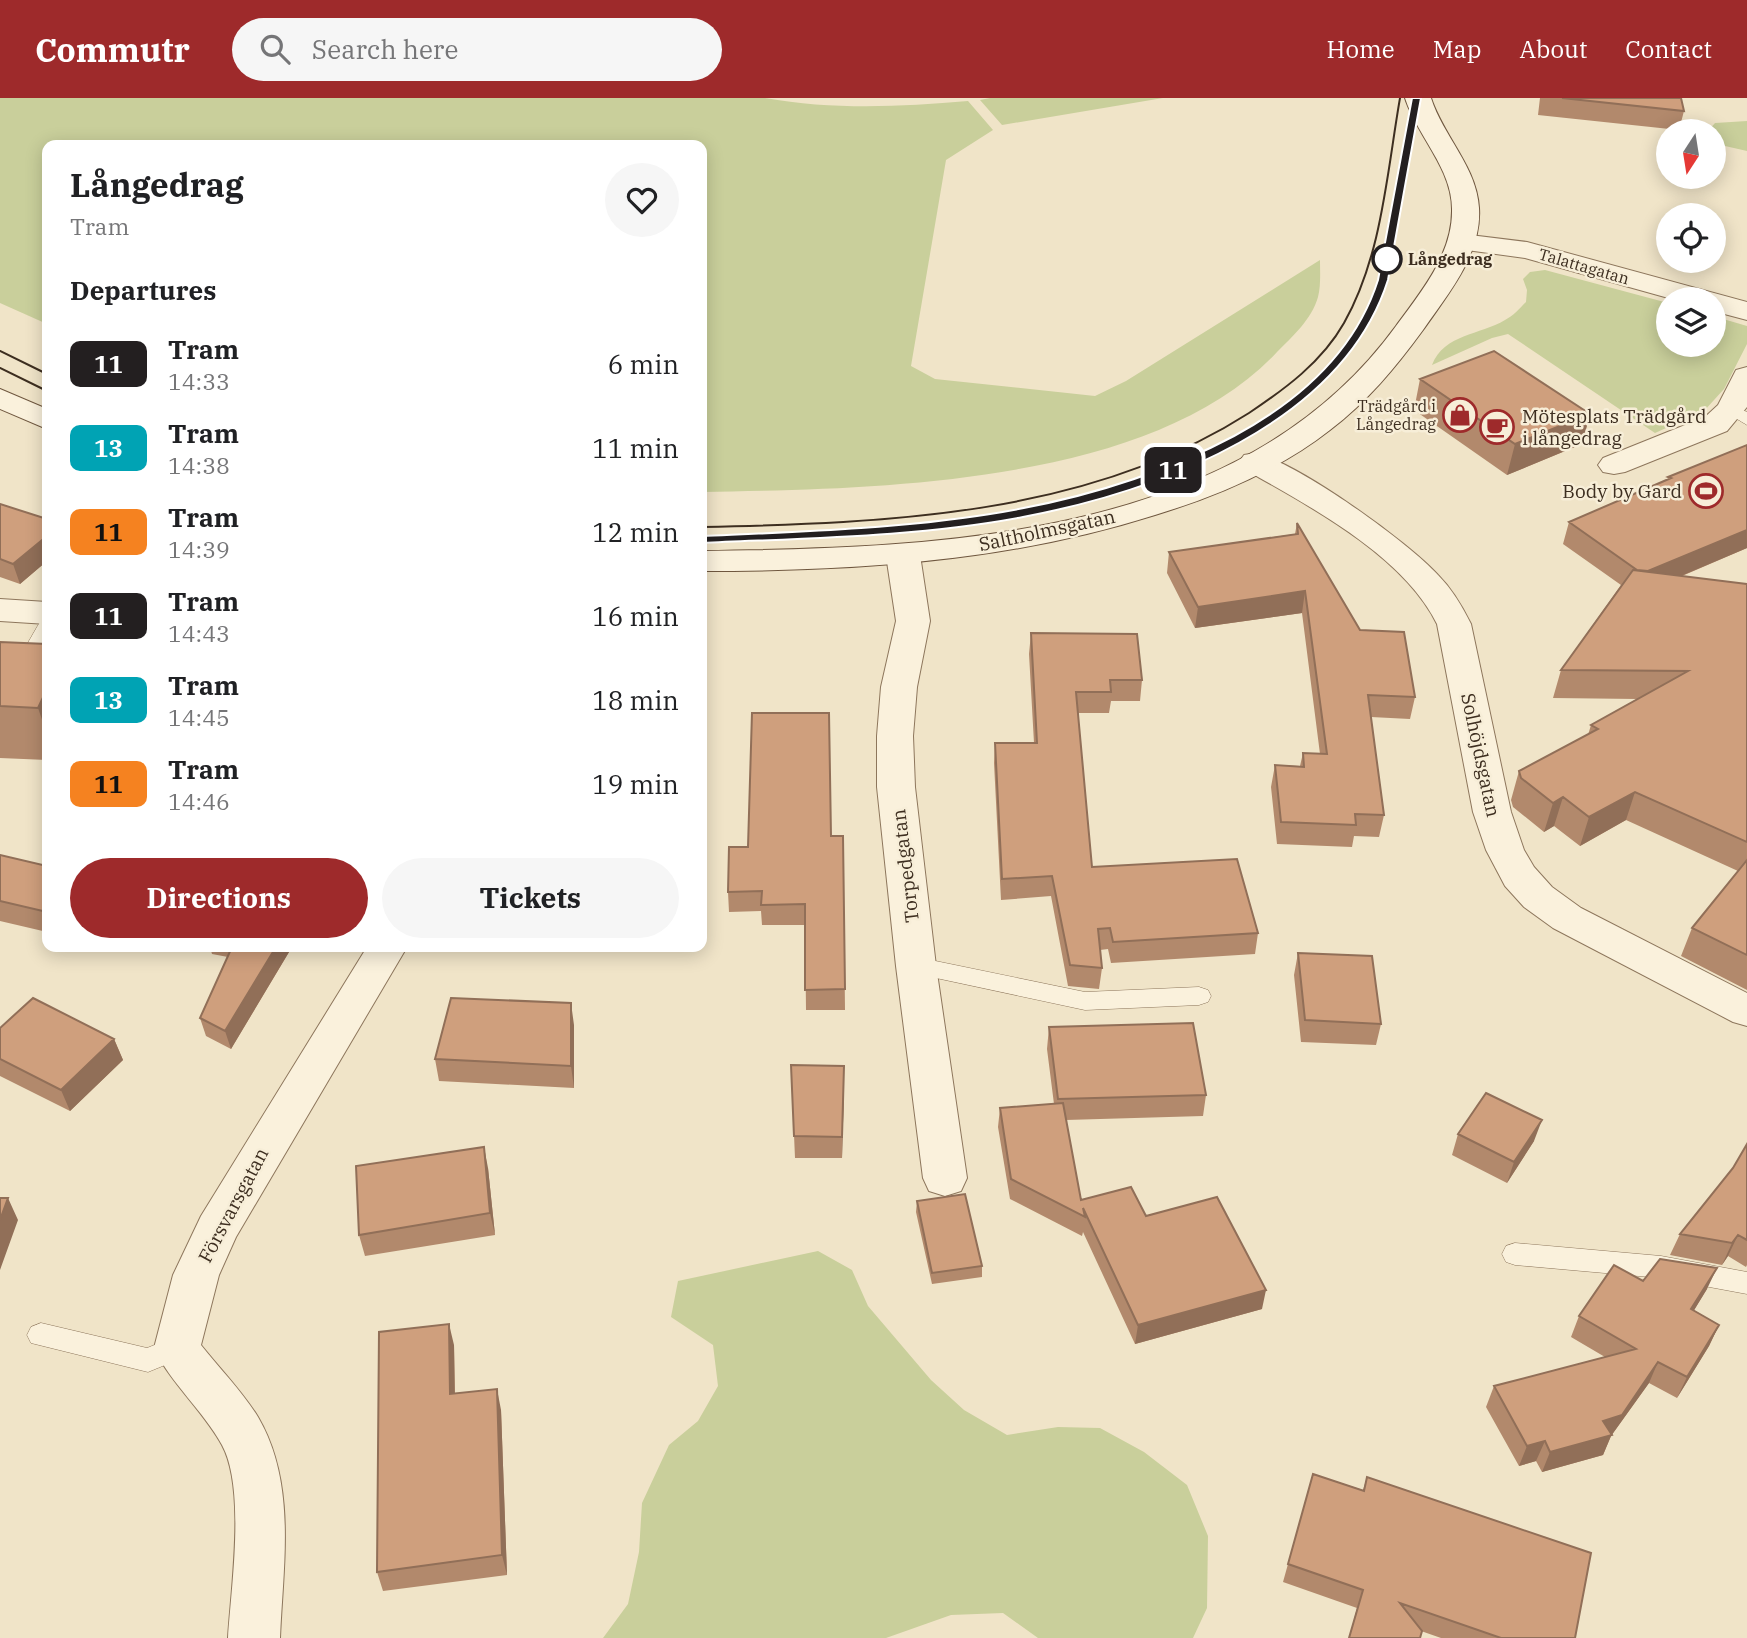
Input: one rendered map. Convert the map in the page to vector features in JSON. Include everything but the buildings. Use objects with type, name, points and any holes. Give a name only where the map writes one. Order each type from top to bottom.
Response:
[{"type":"street","name":"Saltholmsgatan","points":[[707,561],[903,555],[1005,542],[1074,527],[1179,495],[1255,462],[1304,435],[1360,389],[1387,360],[1452,263],[1462,242],[1466,198],[1459,178],[1423,113],[1418,98]]},
{"type":"street","name":"Talattagatan","points":[[1462,242],[1527,250],[1660,287]]},
{"type":"street","points":[[1726,305],[1747,311]]},
{"type":"street","points":[[1614,465],[1739,415],[1747,376]]},
{"type":"street","points":[[0,398],[42,418]]},
{"type":"street","name":"Solhöjdsgatan","points":[[1255,462],[1337,512],[1387,549],[1422,577],[1440,599],[1454,624],[1492,812],[1505,850],[1519,876],[1538,897],[1567,918],[1747,1011]]},
{"type":"street","name":"Torpedgatan","points":[[903,555],[914,621],[899,688],[895,736],[896,787],[916,966],[945,1178]]},
{"type":"street","points":[[0,610],[42,613]]},
{"type":"street","name":"Försvarsgatan","points":[[177,1348],[196,1275],[217,1229],[384,952]]},
{"type":"street","points":[[177,1348],[192,1372],[232,1417],[247,1444],[257,1480],[254,1638]]},
{"type":"lane","points":[[28,660],[42,636]]},
{"type":"lane","points":[[916,966],[1085,1001],[1199,996]]},
{"type":"lane","points":[[1515,1254],[1661,1267],[1747,1283]]},
{"type":"lane","points":[[41,1335],[148,1360],[177,1348]]},
{"type":"green space","points":[[0,98],[765,98],[866,106],[968,101],[993,130],[946,160],[911,366],[935,379],[1095,396],[1126,381],[1320,260],[1319,293],[1315,305],[1295,334],[1223,396],[1159,430],[1085,454],[1007,471],[927,482],[771,491],[707,492],[707,140],[42,140],[42,322],[0,303]]},
{"type":"green space","points":[[1163,98],[1002,125],[980,100]]},
{"type":"green space","points":[[1747,121],[1747,151],[1726,146],[1726,122]]},
{"type":"green space","points":[[1545,270],[1656,300],[1656,357],[1726,357],[1726,320],[1747,326],[1747,344],[1724,389],[1704,411],[1655,433],[1508,334],[1492,338],[1432,365],[1445,347],[1508,318],[1526,302],[1527,290],[1523,279],[1530,272]]},
{"type":"green space","points":[[818,1251],[852,1270],[868,1306],[931,1380],[964,1410],[1007,1435],[1058,1427],[1100,1428],[1144,1452],[1187,1485],[1208,1536],[1207,1608],[1193,1638],[1038,1638],[1003,1613],[951,1615],[886,1638],[603,1638],[628,1604],[639,1552],[642,1503],[669,1445],[698,1421],[718,1386],[713,1345],[671,1317],[678,1281]]},
{"type":"tram line","points":[[707,527],[843,522],[914,516],[985,507],[1054,493],[1122,474],[1187,447],[1249,413],[1314,362],[1335,337],[1357,297],[1375,242],[1400,98]]},
{"type":"tram line","points":[[707,540],[918,529],[990,519],[1060,505],[1129,486],[1195,459],[1259,425],[1291,404],[1334,366],[1357,336],[1373,307],[1388,257],[1417,98]]},
{"type":"tram line","name":"11","points":[[707,540],[894,531],[1023,513],[1080,500],[1170,471],[1269,421],[1325,376],[1351,346],[1374,308],[1383,280],[1417,98]]},
{"type":"tram line","points":[[0,351],[42,372]]},
{"type":"tram line","points":[[0,368],[42,389]]},
{"type":"place","name":"Långedrag","points":[[1387,259]]},
{"type":"place","name":"Trädgård i Långedrag","points":[[1460,415]]},
{"type":"place","name":"Mötesplats Trädgård i långedrag","points":[[1497,427]]},
{"type":"place","name":"Body by Gard","points":[[1706,491]]}]
